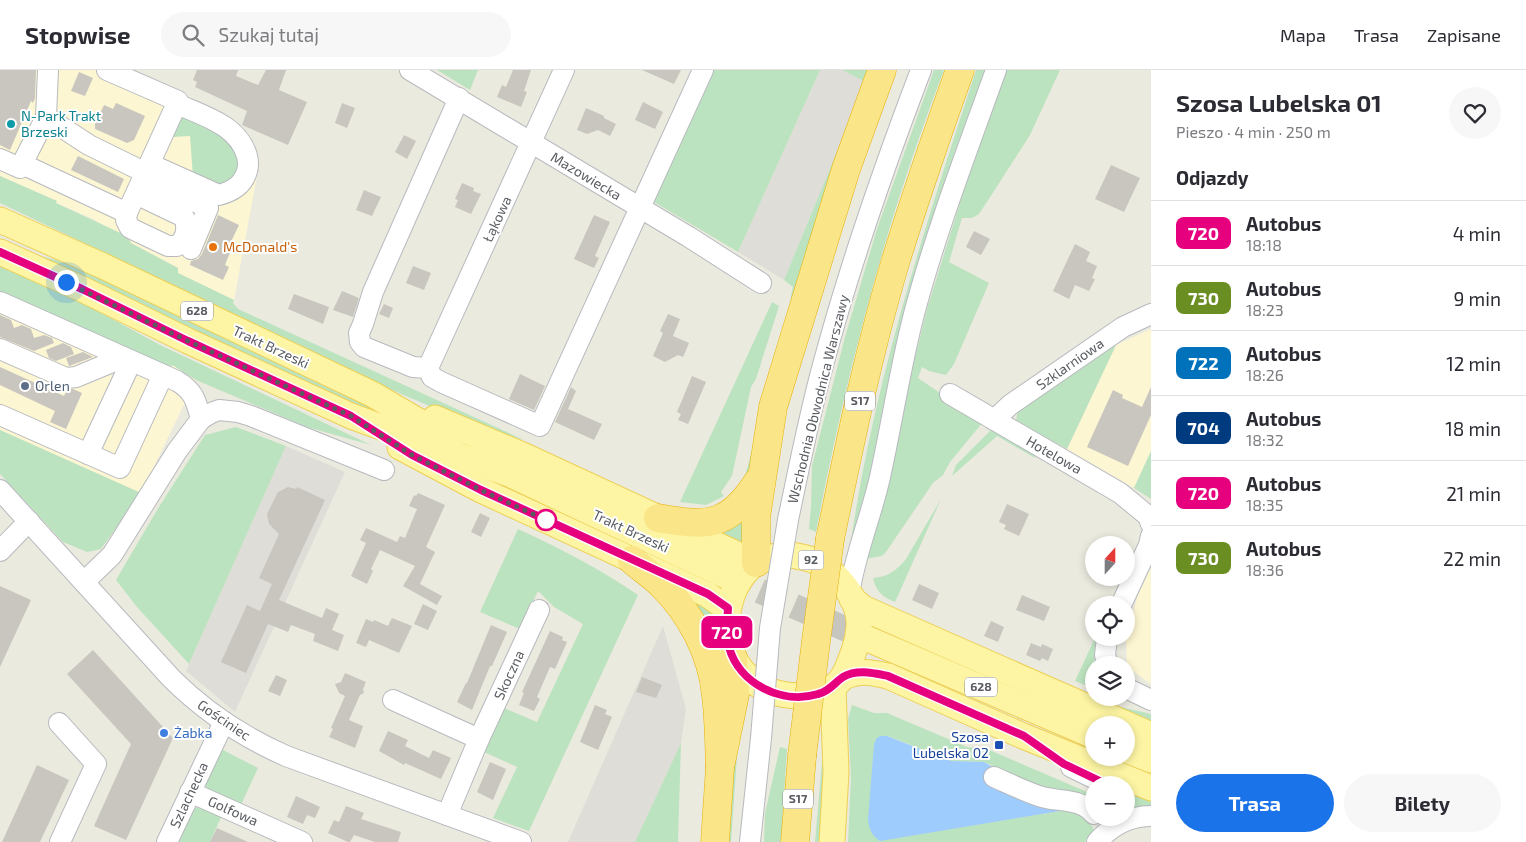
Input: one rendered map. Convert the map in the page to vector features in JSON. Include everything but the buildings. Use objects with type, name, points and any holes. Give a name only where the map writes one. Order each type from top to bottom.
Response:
[{"type":"highway","points":[[756,563],[755,528],[761,477],[773,407],[846,169],[882,70]]},
{"type":"highway","name":"S17","points":[[795,842],[802,756],[830,540],[865,376],[895,264],[960,70]]},
{"type":"highway","points":[[658,518],[700,524],[714,521],[742,503],[761,477]]},
{"type":"highway","points":[[632,560],[661,584],[672,596],[686,614],[704,646],[716,693],[720,768],[715,842]]},
{"type":"highway","points":[[720,768],[735,694],[734,658]]},
{"type":"main road","name":"Trakt Brzeski","points":[[0,220],[111,270],[372,394],[509,474]]},
{"type":"main road","name":"Trakt Brzeski","points":[[0,252],[351,416],[509,474],[726,576]]},
{"type":"main road","points":[[372,394],[404,405],[527,456],[756,563]]},
{"type":"main road","points":[[351,416],[412,455],[481,490],[708,594],[728,608]]},
{"type":"main road","name":"92","points":[[785,554],[814,561],[839,579],[851,597],[857,612],[859,632],[853,654],[838,683],[818,694],[802,696],[780,695],[769,692],[749,679],[741,670],[734,658],[727,636],[728,608],[739,580],[756,563],[785,554]]},
{"type":"main road","points":[[851,597],[863,608],[874,614],[1151,736]]},
{"type":"main road","name":"628","points":[[868,639],[1085,732]]},
{"type":"main road","points":[[832,842],[838,683],[854,673],[867,672],[888,676],[1024,736],[1151,788]]},
{"type":"main road","points":[[1135,754],[1151,760]]},
{"type":"street","points":[[0,159],[20,168],[46,117],[48,70]]},
{"type":"street","points":[[107,70],[178,101],[177,104],[219,123],[237,138],[245,149],[249,166],[239,186],[230,192],[219,195],[144,177]]},
{"type":"street","name":"Mazowiecka","points":[[410,70],[459,98],[761,284]]},
{"type":"street","name":"Łąkowa","points":[[428,368],[532,144],[564,70]]},
{"type":"street","points":[[459,98],[373,292],[359,333],[360,342],[364,347],[413,367],[428,368],[432,377],[441,382],[540,426],[704,70]]},
{"type":"street","name":"Wschodnia Obwodnica Warszawy","points":[[750,842],[770,628],[788,520],[822,367],[841,300],[893,142],[921,70]]},
{"type":"street","points":[[851,597],[855,561],[874,503],[915,312],[942,223],[996,70]]},
{"type":"street","points":[[46,117],[144,177],[184,217],[187,226],[186,234],[177,246],[168,246],[130,228],[126,220],[127,213],[144,177],[177,104]]},
{"type":"street","points":[[22,164],[127,213]]},
{"type":"street","points":[[3,307],[187,387],[195,398],[201,419]]},
{"type":"street","name":"Szklarniowa","points":[[994,420],[1010,405],[1123,327],[1151,314]]},
{"type":"street","points":[[0,348],[66,378],[76,377],[117,360],[131,362]]},
{"type":"street","points":[[88,454],[131,362]]},
{"type":"street","points":[[0,415],[120,468],[163,375]]},
{"type":"street","name":"Hotelowa","points":[[950,394],[1120,493],[1148,516],[1151,524]]},
{"type":"street","points":[[84,582],[112,555],[177,451],[201,419],[219,410],[244,414],[266,421],[384,470]]},
{"type":"street","name":"Gościniec","points":[[0,490],[176,683],[224,722],[249,738],[286,756],[447,815],[492,837],[521,842]]},
{"type":"street","points":[[0,551],[29,521]]},
{"type":"street","points":[[1124,596],[1149,545],[1151,536]]},
{"type":"street","name":"Skoczna","points":[[447,815],[479,740],[539,610]]},
{"type":"street","points":[[1135,692],[1151,700]]},
{"type":"street","points":[[393,700],[479,740]]},
{"type":"street","name":"Szlachecka","points":[[167,842],[224,722]]},
{"type":"street","points":[[59,723],[96,764],[60,842]]},
{"type":"street","points":[[1024,736],[1064,764],[1089,776]]},
{"type":"street","points":[[994,777],[1041,797],[1058,801],[1076,802],[1085,806]]},
{"type":"street","name":"Golfowa","points":[[190,792],[302,842]]},
{"type":"street","points":[[1135,816],[1151,816]]},
{"type":"shaded area","points":[[0,70],[124,70],[228,119],[251,139],[259,165],[234,300],[178,273],[178,268],[131,243],[93,219],[0,176]]},
{"type":"shaded area","points":[[820,70],[842,70],[867,81],[784,280],[738,252]]},
{"type":"shaded area","points":[[0,295],[160,365],[174,366],[196,380],[141,493],[0,430]]},
{"type":"shaded area","points":[[1151,329],[1151,451],[1134,488],[1067,449],[1116,345]]},
{"type":"shaded area","points":[[286,446],[345,472],[235,712],[186,671]]},
{"type":"shaded area","points":[[1151,567],[1151,684],[1135,673],[1135,656],[1127,656],[1126,646],[1135,646],[1135,606]]},
{"type":"shaded area","points":[[663,626],[686,709],[681,743],[635,842],[568,842]]},
{"type":"green space","points":[[437,70],[478,70],[470,90]]},
{"type":"green space","points":[[700,70],[820,70],[738,252],[644,196]]},
{"type":"green space","points":[[842,70],[871,70],[750,476],[744,480],[790,309],[793,287],[784,280],[866,82]]},
{"type":"green space","points":[[934,70],[944,70],[904,183],[869,298],[840,415],[816,532],[809,529],[812,466],[845,337],[877,229]]},
{"type":"green space","points":[[976,70],[985,70],[956,148],[908,305],[866,492],[850,548],[872,426],[902,306]]},
{"type":"green space","points":[[1005,70],[1060,70],[1030,135],[979,214],[972,218],[962,218],[949,262],[989,283],[954,364],[946,375],[929,371],[922,367],[918,378],[983,422],[950,462],[943,475],[933,483],[886,552],[882,556],[865,559],[927,309],[977,148]]},
{"type":"green space","points":[[182,114],[231,137],[241,171],[223,188],[193,177],[190,136],[173,137]]},
{"type":"green space","points":[[0,176],[57,201],[56,203],[127,236],[131,243],[178,268],[178,273],[234,300],[233,303],[238,309],[524,440],[473,424],[390,389],[0,203]]},
{"type":"green space","points":[[15,249],[92,272],[191,322],[386,412],[383,420]]},
{"type":"green space","points":[[0,263],[74,298],[160,345],[371,445],[307,427],[196,380],[174,366],[160,365],[0,295]]},
{"type":"green space","points":[[772,302],[779,306],[756,379],[751,387],[732,476],[721,492],[724,496],[706,505],[680,502]]},
{"type":"green space","points":[[1116,345],[1067,449],[1016,421],[1018,408],[1097,351]]},
{"type":"green space","points":[[236,427],[286,446],[189,664],[137,607],[116,580],[157,510],[205,435]]},
{"type":"green space","points":[[993,428],[1034,451],[1035,458],[997,436],[952,476],[956,465]]},
{"type":"green space","points":[[0,430],[141,493],[101,549],[87,552],[63,542],[0,474]]},
{"type":"green space","points":[[1151,451],[1151,499],[1134,488]]},
{"type":"green space","points":[[941,499],[895,602],[890,600],[878,590],[873,578],[892,572],[906,559]]},
{"type":"green space","points":[[746,506],[752,548],[704,530]]},
{"type":"green space","points":[[518,529],[580,559],[638,595],[529,831],[493,818],[517,767],[484,752],[504,708],[537,722],[583,624],[554,607],[538,591],[520,629],[480,612]]},
{"type":"green space","points":[[711,600],[717,621],[716,643],[689,603]]},
{"type":"green space","points":[[1091,646],[1095,646],[1095,656],[1087,656]]},
{"type":"green space","points":[[1085,660],[1085,685],[1075,681]]},
{"type":"green space","points":[[852,705],[874,713],[887,713],[967,747],[987,749],[1085,791],[1085,800],[1038,786],[984,762],[951,761],[888,736],[880,840],[1060,811],[1062,806],[1082,808],[1085,814],[1085,826],[1092,826],[1094,830],[1085,842],[848,842],[851,777],[848,719]]},
{"type":"green space","points":[[1114,706],[1151,714],[1151,724]]},
{"type":"green space","points":[[739,728],[731,842],[728,842],[736,733]]},
{"type":"green space","points":[[824,740],[822,842],[815,842]]},
{"type":"green space","points":[[681,743],[678,842],[635,842]]},
{"type":"green space","points":[[780,747],[787,749],[781,842],[764,842],[765,813]]},
{"type":"green space","points":[[221,749],[258,768],[241,805],[208,790],[205,784]]},
{"type":"green space","points":[[1151,789],[1151,807],[1135,807],[1135,792]]},
{"type":"green space","points":[[202,806],[222,815],[210,842],[177,842],[192,809]]},
{"type":"water","points":[[880,736],[887,736],[951,761],[984,762],[993,767],[987,780],[1060,811],[880,841],[871,832],[868,819],[874,745],[876,739]]},
{"type":"tunnel","points":[[726,576],[868,639]]},
{"type":"bus line","name":"720","points":[[0,252],[351,416],[412,455],[481,490],[708,594],[728,608],[727,636],[734,658],[741,670],[749,679],[769,692],[792,696],[818,694],[833,688],[843,678],[854,673],[867,672],[888,676],[1024,736],[1064,764],[1089,776]]},
{"type":"place","name":"N-Park Trakt Brzeski","points":[[11,124]]},
{"type":"place","name":"McDonald's","points":[[213,247]]},
{"type":"place","name":"Orlen","points":[[25,386]]},
{"type":"place","name":"Żabka","points":[[164,733]]},
{"type":"place","name":"Szosa Lubelska 02","points":[[999,745]]},
{"type":"route","points":[[66,282],[351,416],[412,455],[548,521],[546,520]]}]
